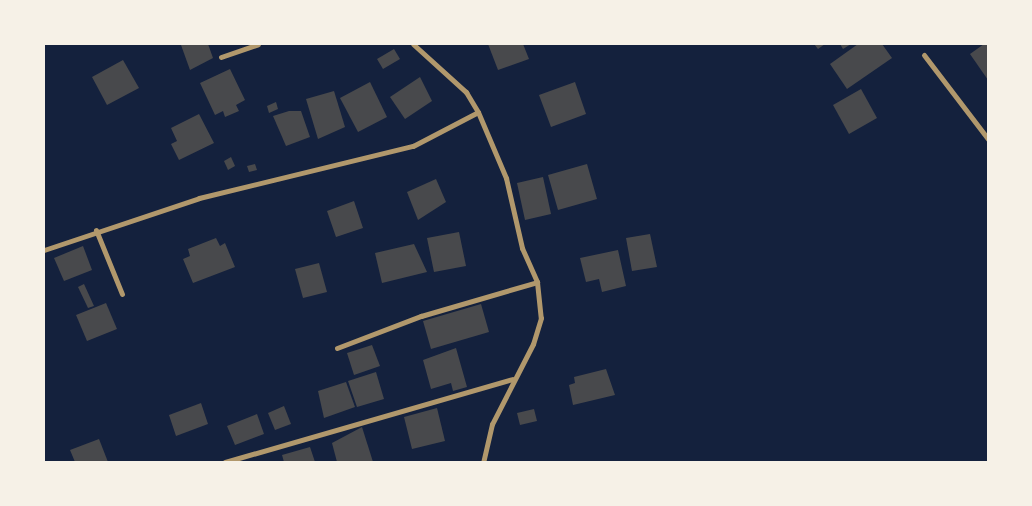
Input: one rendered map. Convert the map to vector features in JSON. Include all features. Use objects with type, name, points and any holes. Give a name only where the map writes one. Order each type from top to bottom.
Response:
[{"type":"street","points":[[221,57],[258,44]]},
{"type":"street","points":[[413,44],[466,92],[478,112],[506,178],[522,248],[537,282],[541,318],[533,344],[512,379],[492,424],[483,462]]},
{"type":"street","points":[[924,55],[988,139]]},
{"type":"street","points":[[44,250],[96,230],[199,198],[413,146],[478,112]]},
{"type":"street","points":[[96,230],[122,294]]},
{"type":"street","points":[[337,348],[422,316],[537,282]]},
{"type":"street","points":[[225,462],[512,379]]},
{"type":"building","points":[[208,44],[213,58],[190,70],[181,45]]},
{"type":"building","points":[[488,44],[523,44],[529,59],[498,70]]},
{"type":"building","points":[[814,44],[825,44],[818,49]]},
{"type":"building","points":[[840,44],[851,44],[843,49]]},
{"type":"building","points":[[858,44],[882,44],[892,58],[847,89],[830,64]]},
{"type":"building","points":[[984,44],[988,44],[988,80],[970,54]]},
{"type":"building","points":[[394,49],[400,59],[383,69],[377,59]]},
{"type":"building","points":[[123,60],[139,88],[107,105],[92,77]]},
{"type":"building","points":[[230,69],[245,100],[236,105],[239,111],[225,117],[223,111],[215,115],[200,83]]},
{"type":"building","points":[[420,77],[432,101],[405,119],[390,97]]},
{"type":"building","points":[[370,82],[387,117],[358,132],[340,98]]},
{"type":"building","points":[[575,82],[586,114],[551,127],[539,95]]},
{"type":"building","points":[[861,89],[877,118],[849,134],[833,105]]},
{"type":"building","points":[[334,91],[345,127],[318,139],[306,99]]},
{"type":"building","points":[[276,102],[278,109],[269,113],[267,106]]},
{"type":"building","points":[[289,111],[301,111],[310,137],[286,146],[273,116]]},
{"type":"building","points":[[199,114],[214,143],[179,160],[171,144],[177,141],[171,128]]},
{"type":"building","points":[[231,157],[235,166],[228,170],[224,161]]},
{"type":"building","points":[[255,164],[257,170],[249,172],[247,166]]},
{"type":"building","points":[[587,164],[597,199],[558,210],[548,175]]},
{"type":"building","points":[[543,177],[551,214],[525,220],[517,183]]},
{"type":"building","points":[[436,179],[446,202],[418,220],[407,192]]},
{"type":"building","points":[[354,201],[363,228],[336,237],[327,211]]},
{"type":"building","points":[[459,232],[466,266],[434,272],[427,238]]},
{"type":"building","points":[[650,234],[657,267],[632,271],[626,238]]},
{"type":"building","points":[[216,238],[220,246],[225,243],[235,267],[193,283],[183,259],[190,256],[188,249]]},
{"type":"building","points":[[414,244],[427,272],[382,283],[375,253]]},
{"type":"building","points":[[83,246],[92,270],[64,281],[54,258]]},
{"type":"building","points":[[618,250],[626,286],[602,292],[599,279],[586,282],[580,258]]},
{"type":"building","points":[[319,263],[327,292],[303,298],[295,269]]},
{"type":"building","points":[[84,284],[94,306],[88,308],[78,287]]},
{"type":"building","points":[[106,303],[117,329],[87,341],[76,315]]},
{"type":"building","points":[[481,304],[489,332],[431,349],[423,321]]},
{"type":"building","points":[[372,345],[380,366],[354,375],[347,353]]},
{"type":"building","points":[[456,348],[467,387],[453,391],[451,383],[431,389],[423,360]]},
{"type":"building","points":[[606,369],[615,395],[573,405],[569,385],[575,383],[574,377]]},
{"type":"building","points":[[376,372],[384,399],[357,407],[348,381]]},
{"type":"building","points":[[346,382],[355,407],[324,418],[318,391]]},
{"type":"building","points":[[201,403],[208,424],[176,436],[169,415]]},
{"type":"building","points":[[284,406],[291,424],[275,430],[268,413]]},
{"type":"building","points":[[437,408],[445,441],[412,449],[404,417]]},
{"type":"building","points":[[534,409],[537,421],[520,425],[517,413]]},
{"type":"building","points":[[257,414],[264,434],[235,445],[227,426]]},
{"type":"building","points":[[362,427],[373,462],[337,462],[332,443]]},
{"type":"building","points":[[99,439],[108,462],[75,462],[70,450]]},
{"type":"building","points":[[310,447],[315,462],[284,462],[282,455]]}]
